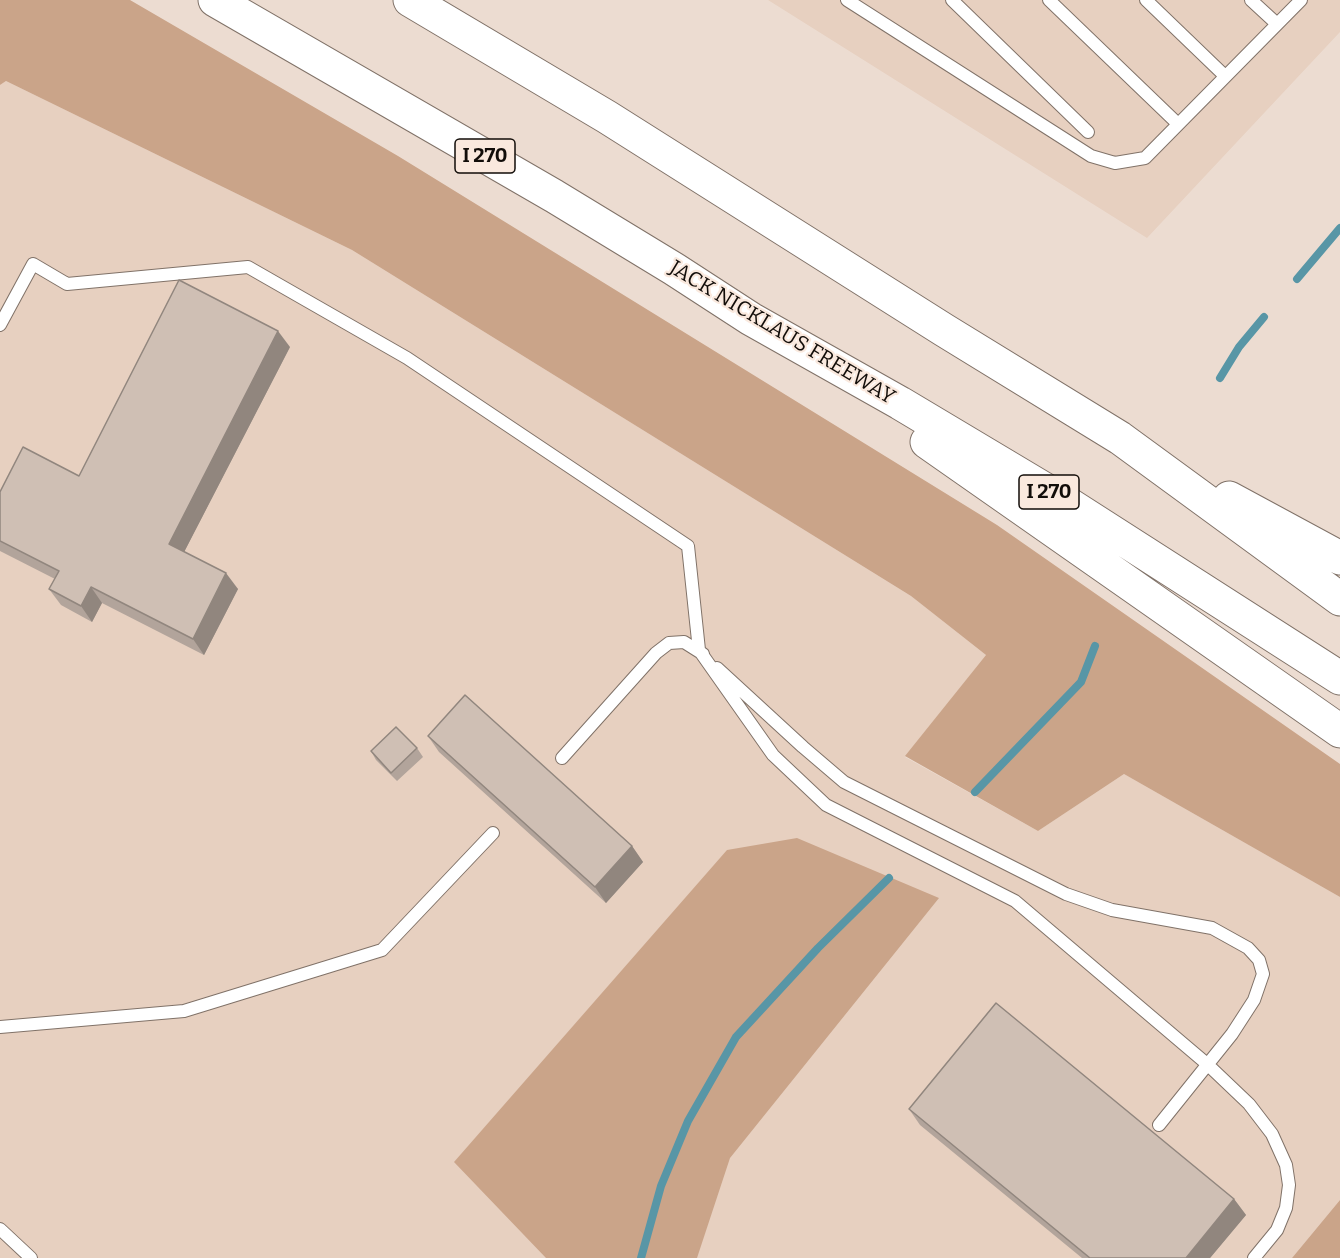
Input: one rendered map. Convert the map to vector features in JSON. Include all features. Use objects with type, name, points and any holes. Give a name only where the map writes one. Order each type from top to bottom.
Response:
[{"type":"highway","name":"JACK NICKLAUS FREEWAY","points":[[215,0],[554,196],[751,319],[900,403],[1059,498],[1340,678]]},
{"type":"highway","points":[[410,0],[607,117],[1120,438],[1340,558]]},
{"type":"highway","points":[[751,319],[1340,731]]},
{"type":"highway","points":[[1120,438],[1340,599]]},
{"type":"lane","points":[[847,0],[1091,156],[1115,163],[1145,158],[1300,0]]},
{"type":"lane","points":[[952,0],[1088,132]]},
{"type":"lane","points":[[1049,0],[1178,124]]},
{"type":"lane","points":[[1146,0],[1225,76]]},
{"type":"lane","points":[[1251,0],[1277,24]]},
{"type":"lane","points":[[0,325],[33,264],[67,284],[248,267],[407,358],[688,546],[699,650],[773,754],[826,805],[1015,901],[1207,1065],[1249,1104],[1272,1134],[1287,1165],[1289,1185],[1286,1208],[1277,1230],[1254,1258]]},
{"type":"lane","points":[[562,758],[656,653],[669,643],[684,642],[699,650],[844,782],[1066,894],[1112,910],[1212,928],[1248,948],[1259,960],[1263,974],[1254,1000],[1232,1034],[1159,1125]]},
{"type":"lane","points":[[0,1027],[184,1011],[382,950],[493,833]]},
{"type":"lane","points":[[0,1230],[31,1258]]},
{"type":"shaded area","points":[[0,0],[130,0],[398,156],[997,525],[1340,764],[1340,897],[1124,774],[1038,831],[905,756],[986,655],[911,596],[352,250],[6,81],[0,85]]},
{"type":"shaded area","points":[[768,0],[1340,0],[1340,32],[1147,238]]},
{"type":"shaded area","points":[[6,81],[352,250],[911,596],[986,655],[905,757],[1038,831],[1124,774],[1340,897],[1340,1200],[1292,1258],[0,1258],[0,85]]},
{"type":"shaded area","points":[[797,838],[939,898],[730,1158],[697,1258],[546,1258],[454,1162],[727,850]]},
{"type":"shaded area","points":[[1340,1200],[1340,1258],[1292,1258]]},
{"type":"building","points":[[179,280],[278,331],[169,544],[226,573],[193,639],[91,587],[81,606],[49,589],[59,571],[0,541],[0,492],[23,447],[79,476]]},
{"type":"building","points":[[465,695],[632,846],[595,887],[428,736]]},
{"type":"building","points":[[396,727],[417,748],[391,773],[371,751]]},
{"type":"building","points":[[996,1003],[1234,1199],[1186,1258],[1090,1258],[909,1109]]},
{"type":"waterway","points":[[1297,279],[1340,228]]},
{"type":"waterway","points":[[1220,378],[1239,347],[1264,317]]},
{"type":"waterway","points":[[975,792],[1081,682],[1095,646]]},
{"type":"waterway","points":[[641,1258],[661,1186],[688,1121],[736,1037],[818,948],[889,878]]}]
